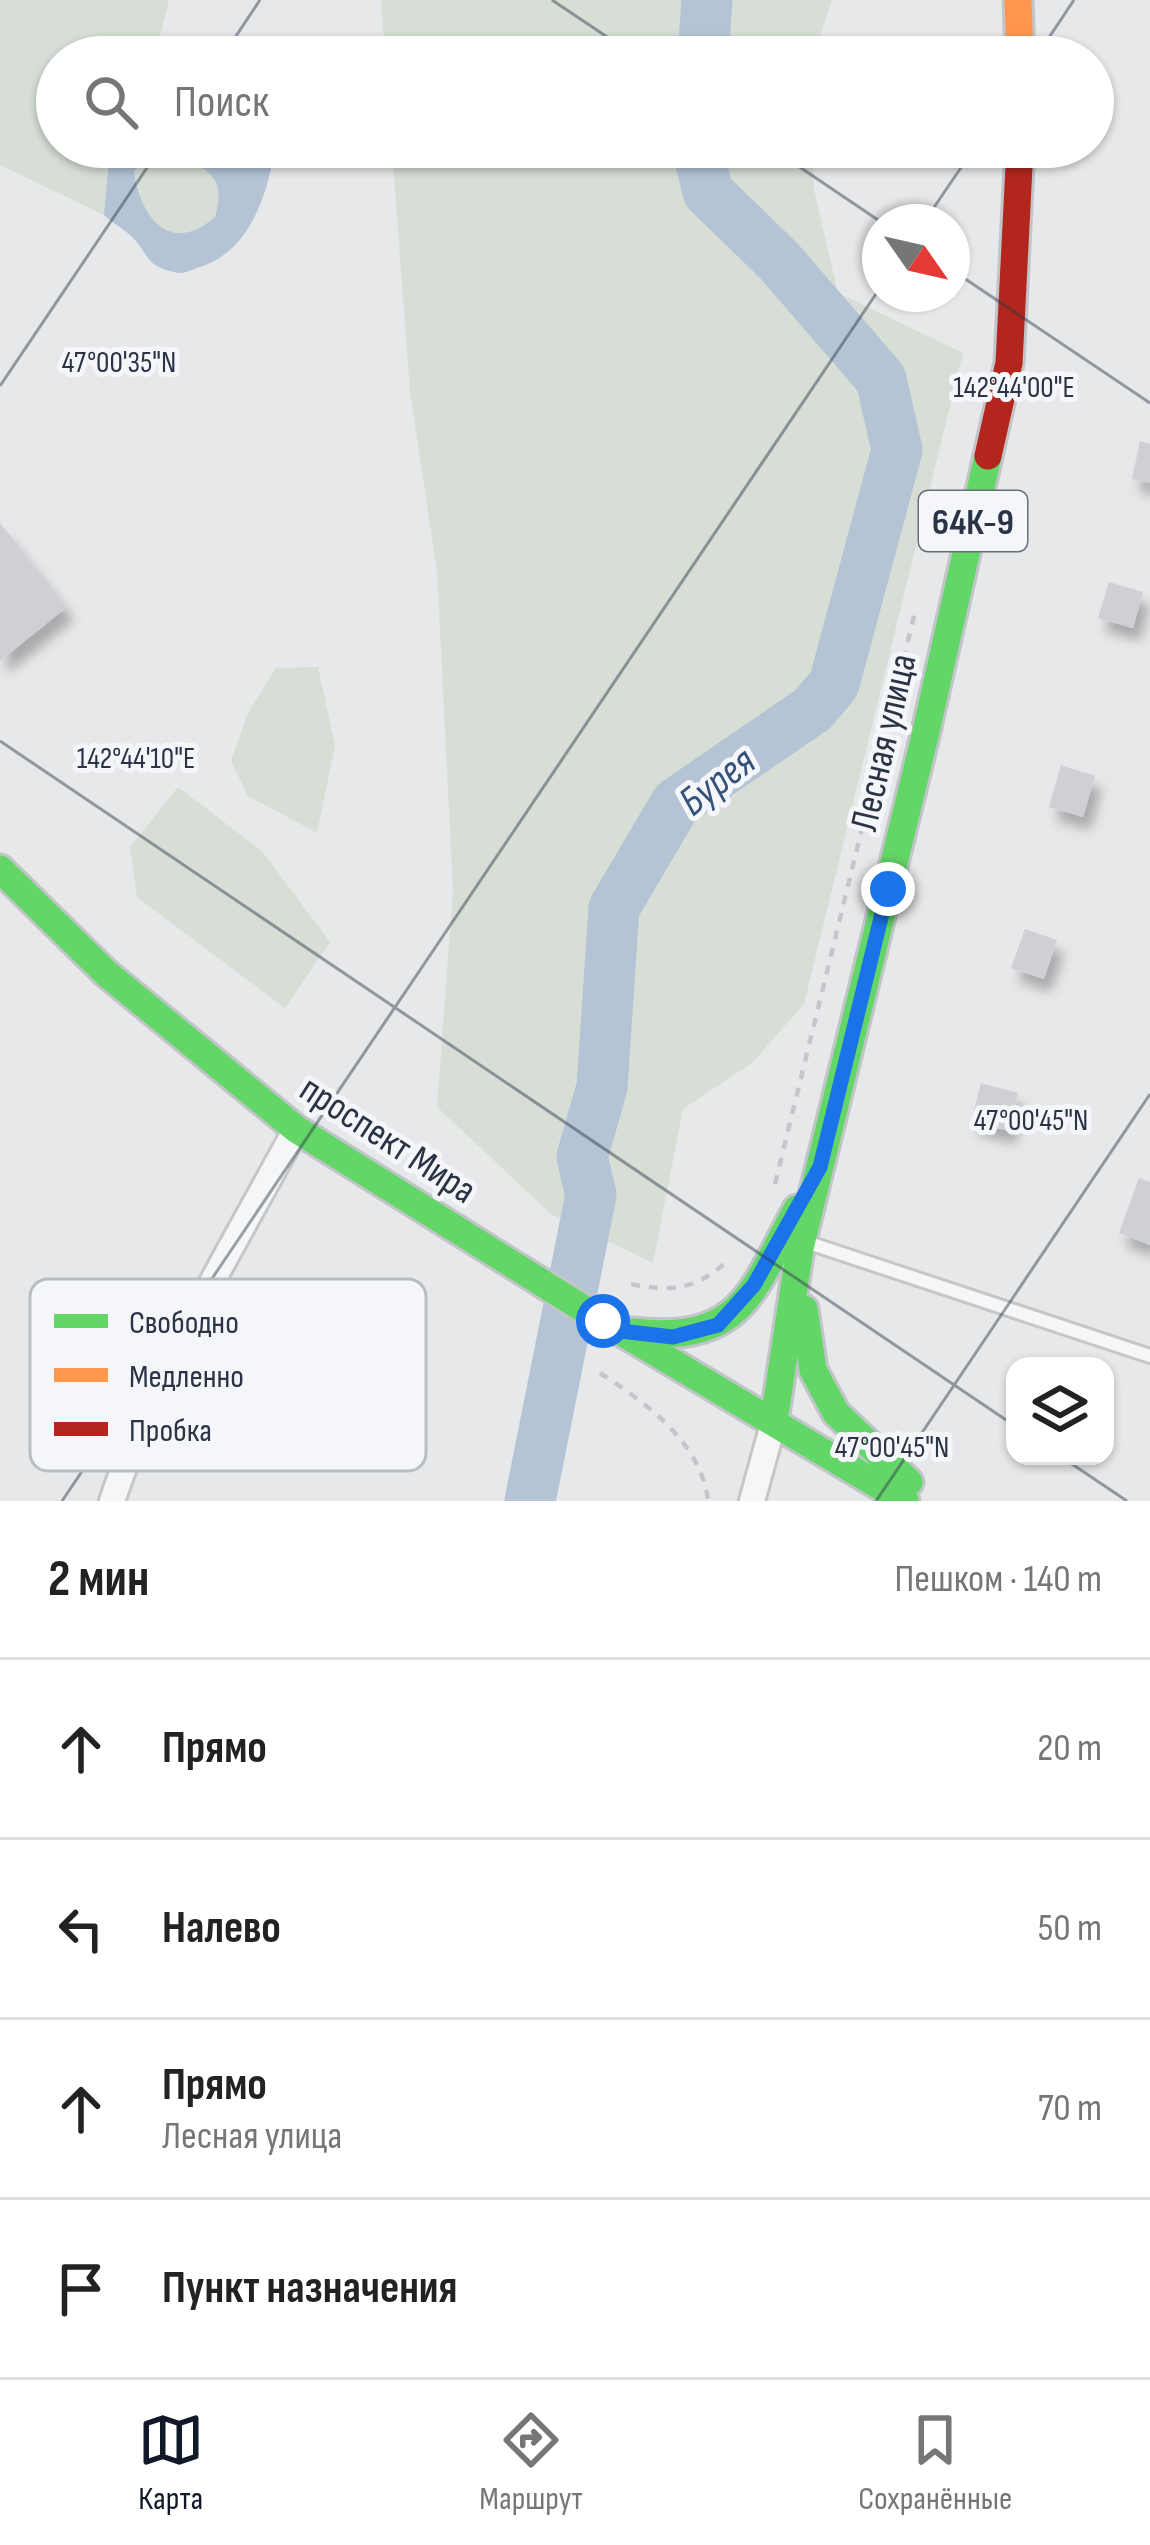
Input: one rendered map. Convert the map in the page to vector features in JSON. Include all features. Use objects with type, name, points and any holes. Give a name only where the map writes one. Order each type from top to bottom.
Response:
[{"type":"main road","points":[[1018,0],[1019,36]]},
{"type":"main road","name":"Лесная улица","points":[[774,1421],[800,1252],[914,783],[1009,363],[1019,168]]},
{"type":"main road","name":"проспект Мира","points":[[0,869],[106,973],[296,1130],[905,1501]]},
{"type":"main road","points":[[612,1326],[673,1337],[718,1325],[754,1285],[820,1167]]},
{"type":"main road","points":[[800,1252],[813,1370],[836,1413],[931,1501]]},
{"type":"street","points":[[214,1279],[296,1130]]},
{"type":"street","points":[[752,1501],[774,1421]]},
{"type":"street","points":[[112,1501],[123,1471]]},
{"type":"lane","points":[[800,1252],[1150,1356]]},
{"type":"path","points":[[773,1191],[915,614]]},
{"type":"path","points":[[632,1283],[667,1292],[706,1281],[733,1256]]},
{"type":"path","points":[[600,1373],[667,1423],[692,1456],[708,1501]]},
{"type":"shaded area","points":[[0,0],[169,0],[160,36],[36,36],[36,168],[108,168],[104,215],[0,165]]},
{"type":"shaded area","points":[[381,0],[832,0],[820,36],[384,36]]},
{"type":"shaded area","points":[[394,168],[813,168],[838,293],[862,305],[862,312],[878,312],[963,353],[804,1004],[752,1063],[683,1109],[653,1263],[551,1214],[437,1107],[453,891],[437,571],[410,392]]},
{"type":"shaded area","points":[[204,169],[216,183],[215,217],[184,233],[160,226],[143,203],[134,170]]},
{"type":"shaded area","points":[[318,667],[335,745],[317,833],[248,796],[231,761],[247,715],[276,668]]},
{"type":"shaded area","points":[[178,787],[262,851],[330,942],[285,1008],[137,897],[130,847]]},
{"type":"water","points":[[108,168],[137,168],[137,188],[150,216],[171,232],[184,233],[215,217],[216,183],[202,168],[270,168],[254,219],[217,259],[181,273],[165,269],[149,259],[130,235],[104,215]]},
{"type":"building","points":[[1140,441],[1150,444],[1150,483],[1132,479]]},
{"type":"building","points":[[0,523],[67,607],[0,661]]},
{"type":"building","points":[[1109,582],[1143,592],[1133,628],[1098,618]]},
{"type":"building","points":[[1061,765],[1095,776],[1083,817],[1049,807]]},
{"type":"building","points":[[1025,929],[1057,940],[1044,979],[1011,968]]},
{"type":"building","points":[[981,1083],[1018,1093],[1009,1131],[971,1122]]},
{"type":"building","points":[[1139,1178],[1150,1182],[1150,1245],[1119,1233]]},
{"type":"waterway","name":"Бурея","points":[[704,36],[707,0]]},
{"type":"waterway","name":"Бурея","points":[[530,1501],[591,1195],[582,1157],[602,1087],[614,908],[676,803],[813,709],[834,684],[897,450],[881,379],[779,261],[708,192],[702,168]]},
{"type":"traffic: fast","points":[[774,1421],[800,1248],[988,456]]},
{"type":"traffic: fast","points":[[0,869],[106,973],[296,1129],[603,1321],[905,1501]]},
{"type":"traffic: fast","points":[[632,1332],[669,1334],[720,1321],[754,1288],[797,1209]]},
{"type":"traffic: fast","points":[[804,1309],[813,1370],[836,1413],[909,1482]]},
{"type":"traffic: slow","points":[[1018,0],[1019,36]]},
{"type":"traffic: jam","points":[[988,456],[1009,363],[1019,168]]},
{"type":"route","points":[[603,1321],[620,1331],[673,1337],[718,1325],[754,1285],[820,1167],[888,889]]}]
